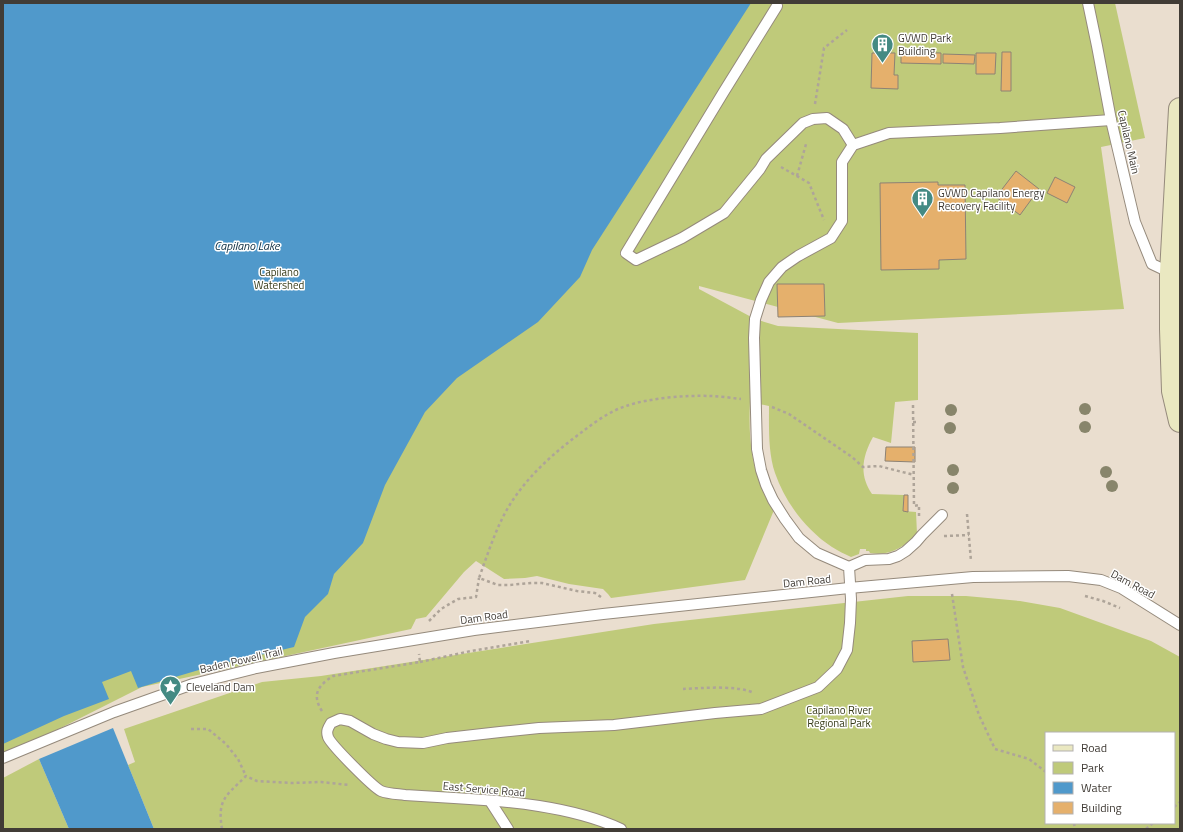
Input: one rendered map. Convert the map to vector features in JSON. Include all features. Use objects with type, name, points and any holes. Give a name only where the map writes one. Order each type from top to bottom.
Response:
[{"type":"street","points":[[1180,110],[1171,273],[1174,391],[1180,421]]},
{"type":"lane","name":"Capilano Main","points":[[1088,3],[1111,120],[1135,222],[1152,264],[1171,273]]},
{"type":"lane","points":[[777,6],[626,253],[636,260],[682,238],[724,213],[760,169],[766,159],[804,123],[827,118],[843,129],[853,145]]},
{"type":"lane","points":[[942,515],[916,542],[898,556],[889,559],[865,560],[849,567],[817,552],[799,538],[773,500],[761,470],[757,449],[754,338],[755,319],[761,300],[769,282],[782,267],[798,256],[831,238],[842,220],[842,162],[853,145],[889,133],[1016,127],[1111,120]]},
{"type":"lane","points":[[381,791],[352,764],[329,738],[327,731],[331,723],[340,720],[350,721],[373,734],[386,739],[398,742],[423,743],[447,738],[547,727],[614,725],[761,709],[818,687],[837,669],[847,650],[850,623],[849,567]]},
{"type":"lane","name":"Dam Road","points":[[425,638],[474,630],[603,614],[849,588],[973,577],[1068,576],[1102,580],[1121,588],[1180,626]]},
{"type":"lane","name":"Baden Powell Trail","points":[[3,758],[114,712],[194,684],[256,668],[425,638]]},
{"type":"lane","name":"East Service Road","points":[[381,791],[394,794],[534,805],[575,814],[621,829]]},
{"type":"lane","points":[[490,801],[508,829]]},
{"type":"path","points":[[797,176],[813,120],[824,48],[847,30]]},
{"type":"path","points":[[766,159],[809,183],[831,238]]},
{"type":"path","points":[[425,638],[425,624],[441,609],[458,599],[476,597],[479,578],[496,531],[514,498],[526,484],[551,456],[566,443],[598,420],[614,410],[625,406],[656,400],[711,396],[756,400],[789,414],[852,457],[863,467],[879,466],[914,475]]},
{"type":"path","points":[[913,405],[914,506]]},
{"type":"path","points":[[913,422],[918,422]]},
{"type":"path","points":[[967,514],[972,568]]},
{"type":"path","points":[[479,578],[498,584],[509,585],[542,583],[577,591],[595,593],[601,598],[603,614]]},
{"type":"path","points":[[951,579],[963,667],[979,715],[995,749],[1029,759],[1045,771]]},
{"type":"path","points":[[944,595],[959,594]]},
{"type":"path","points":[[1080,595],[1103,601],[1121,608]]},
{"type":"path","points":[[420,662],[534,640]]},
{"type":"path","points":[[331,723],[320,708],[317,697],[318,688],[333,676],[413,663]]},
{"type":"path","points":[[683,689],[721,688],[748,690],[756,694],[761,709]]},
{"type":"path","points":[[191,729],[208,729],[226,744],[238,759],[246,776],[258,781],[292,783],[321,782],[350,785],[381,791]]},
{"type":"path","points":[[222,829],[220,815],[221,806],[226,796],[246,776]]},
{"type":"green space","name":"Capilano Watershed","points":[[3,3],[1115,3],[1145,138],[1101,147],[1124,309],[838,323],[699,286],[699,289],[755,319],[778,326],[918,333],[918,400],[895,402],[891,443],[873,437],[864,459],[865,480],[872,494],[904,495],[903,511],[916,512],[917,534],[896,550],[877,554],[870,553],[869,551],[866,551],[866,549],[860,549],[859,554],[851,557],[822,540],[805,524],[791,505],[779,484],[773,465],[770,448],[769,406],[750,402],[750,431],[753,459],[761,485],[774,510],[745,580],[611,598],[603,589],[569,584],[537,576],[504,579],[476,561],[464,572],[426,617],[416,619],[411,629],[142,687],[3,757]]},
{"type":"green space","name":"Capilano River Regional Park","points":[[908,596],[966,596],[1020,601],[1060,608],[1151,641],[1180,657],[1180,829],[154,829],[128,765],[135,762],[124,729],[262,682],[321,676],[654,624]]},
{"type":"green space","points":[[39,759],[69,829],[3,829],[3,778]]},
{"type":"water","name":"Capilano Lake","points":[[3,3],[751,3],[592,250],[580,277],[538,322],[457,378],[425,412],[385,485],[363,543],[334,574],[328,594],[305,617],[294,647],[209,667],[138,688],[131,671],[102,682],[109,699],[64,716],[3,744]]},
{"type":"water","points":[[113,728],[154,829],[69,829],[39,759]]},
{"type":"building","name":"GVWD Park Building","points":[[901,52],[941,53],[941,64],[901,63]]},
{"type":"building","points":[[1002,52],[1011,52],[1011,91],[1001,91]]},
{"type":"building","name":"GVWD Park Building","points":[[872,53],[895,53],[894,75],[898,75],[898,89],[871,88]]},
{"type":"building","name":"GVWD Park Building","points":[[976,53],[996,53],[995,74],[976,74]]},
{"type":"building","name":"GVWD Park Building","points":[[943,54],[975,55],[974,64],[943,63]]},
{"type":"building","points":[[1016,171],[1039,189],[1020,215],[996,197]]},
{"type":"building","points":[[1055,177],[1075,187],[1067,203],[1047,193]]},
{"type":"building","name":"GVWD Capilano Energy Recovery Facility","points":[[938,182],[938,185],[965,185],[966,259],[939,260],[939,269],[881,270],[880,183]]},
{"type":"building","points":[[777,284],[824,284],[825,316],[778,317]]},
{"type":"building","points":[[886,447],[915,447],[915,462],[885,461]]},
{"type":"building","points":[[904,495],[908,495],[908,512],[903,511]]},
{"type":"building","points":[[948,639],[950,660],[913,662],[912,641]]},
{"type":"place","name":"GVWD Park Building","points":[[883,64]]},
{"type":"place","name":"GVWD Capilano Energy Recovery Facility","points":[[923,218]]},
{"type":"place","name":"Cleveland Dam","points":[[170,706]]}]
